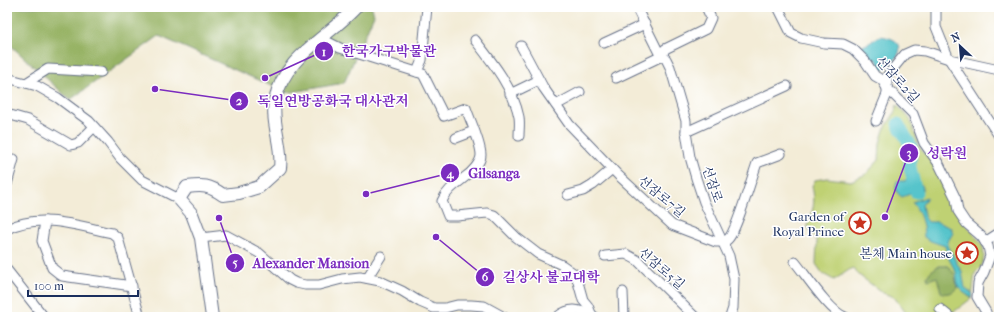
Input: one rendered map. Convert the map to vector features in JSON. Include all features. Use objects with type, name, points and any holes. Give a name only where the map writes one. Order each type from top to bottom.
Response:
[{"type":"main road","points":[[212,317],[201,238],[192,214],[179,199],[187,186],[204,185],[214,188],[223,195],[239,193],[258,187],[280,168],[281,158],[274,122],[275,102],[285,76],[306,50],[349,15],[356,7]]},
{"type":"street","points":[[417,72],[422,60],[427,7]]},
{"type":"street","name":"선잠로","points":[[636,7],[660,55],[666,59],[674,80],[686,121],[686,132],[690,157],[696,178],[704,202],[729,256],[734,279],[733,308],[730,317]]},
{"type":"street","points":[[616,78],[662,56],[665,49],[706,29],[710,18],[706,7]]},
{"type":"street","name":"선잠로2길","points":[[778,7],[791,33],[801,38],[824,43],[843,44],[853,49],[865,61],[875,76],[882,80],[913,114],[924,143],[939,164],[956,199],[958,211],[966,223],[981,236],[985,242]]},
{"type":"street","points":[[936,7],[936,27],[949,59],[999,136]]},
{"type":"street","points":[[604,43],[645,24]]},
{"type":"street","points":[[320,38],[340,48],[423,74],[444,116],[466,108],[481,156],[476,166],[468,175],[446,192],[442,201],[448,216],[487,213],[494,215],[516,238],[538,254],[562,264],[576,275],[583,300],[594,316]]},
{"type":"street","points":[[475,40],[496,69],[510,94],[516,107],[519,119],[520,136]]},
{"type":"street","name":"선잠로7길","points":[[521,46],[540,80],[569,124],[612,169],[672,225],[716,242],[723,242]]},
{"type":"street","points":[[876,121],[887,94],[887,76],[905,54],[914,50],[926,51],[949,59],[999,70]]},
{"type":"street","points":[[26,83],[48,69],[101,72]]},
{"type":"street","points":[[7,78],[37,86],[58,98],[94,127],[120,158],[142,180],[179,199]]},
{"type":"street","points":[[510,94],[540,80]]},
{"type":"street","points":[[686,132],[787,86]]},
{"type":"street","points":[[556,105],[580,92]]},
{"type":"street","points":[[7,114],[28,120],[71,145],[78,143],[94,127]]},
{"type":"street","points":[[456,138],[474,131]]},
{"type":"street","name":"선잠로","points":[[723,242],[728,239],[738,220],[757,162],[781,154]]},
{"type":"street","points":[[7,184],[14,159]]},
{"type":"street","points":[[568,195],[583,191],[593,185],[612,169]]},
{"type":"street","points":[[7,228],[36,220],[61,222],[112,233],[118,238],[140,317]]},
{"type":"street","points":[[45,221],[42,240],[52,268],[62,276],[132,286]]},
{"type":"street","points":[[987,317],[986,312],[976,297],[978,283],[990,256],[988,246],[985,242],[999,233]]},
{"type":"street","points":[[201,238],[226,235],[259,253],[290,280],[296,283],[305,285],[319,285],[360,276],[402,291],[420,302],[434,308],[445,308],[457,305],[484,306],[504,317]]},
{"type":"street","name":"선잠로5길","points":[[605,256],[626,254],[638,260],[695,317]]},
{"type":"street","points":[[366,278],[381,256]]},
{"type":"street","points":[[795,262],[828,303],[845,317]]},
{"type":"street","points":[[7,270],[44,317]]},
{"type":"street","points":[[623,292],[624,317]]},
{"type":"street","points":[[940,309],[950,317]]},
{"type":"street","points":[[556,317],[572,310],[581,310],[594,316]]},
{"type":"green space","points":[[7,7],[372,7],[374,15],[344,83],[287,93],[159,36],[70,100],[7,42]]},
{"type":"green space","points":[[897,105],[910,119],[920,148],[932,162],[943,180],[955,210],[983,246],[984,256],[982,266],[975,273],[972,298],[947,317],[909,317],[894,297],[883,293],[860,276],[852,268],[834,280],[823,274],[816,264],[817,241],[807,226],[813,206],[814,197],[812,186],[815,180],[827,178],[851,181],[866,174],[879,160],[880,143],[884,130],[894,114]]},
{"type":"green space","points":[[938,266],[948,266],[954,273],[957,288],[952,292],[941,292],[937,277],[928,280],[927,277],[930,272]]},
{"type":"water","points":[[880,36],[888,37],[898,43],[900,50],[897,57],[882,71],[877,60],[871,58],[860,47],[868,44]]},
{"type":"water","points":[[910,167],[914,171],[919,184],[922,185],[923,189],[902,197],[896,190],[897,181],[905,181],[908,177]]},
{"type":"water","points":[[927,197],[922,205],[924,216],[928,222],[937,222],[951,228],[953,233],[947,243],[962,272],[965,288],[973,294],[972,298],[958,287],[956,272],[948,257],[945,246],[924,237],[921,218],[912,202]]},
{"type":"waterway","points":[[898,124],[911,146],[910,167],[916,192]]},
{"type":"place","name":"한국가구박물관","points":[[265,78]]},
{"type":"place","name":"독일연방공화국 대사관저","points":[[155,89]]},
{"type":"place","name":"Gilsanga","points":[[366,194]]},
{"type":"place","name":"성락원","points":[[885,217]]},
{"type":"place","name":"Alexander Mansion","points":[[219,218]]},
{"type":"place","name":"Garden of Royal Prince","points":[[860,223]]},
{"type":"place","name":"길상사 불교대학","points":[[436,237]]},
{"type":"place","name":"본체 Main house","points":[[967,253]]}]
